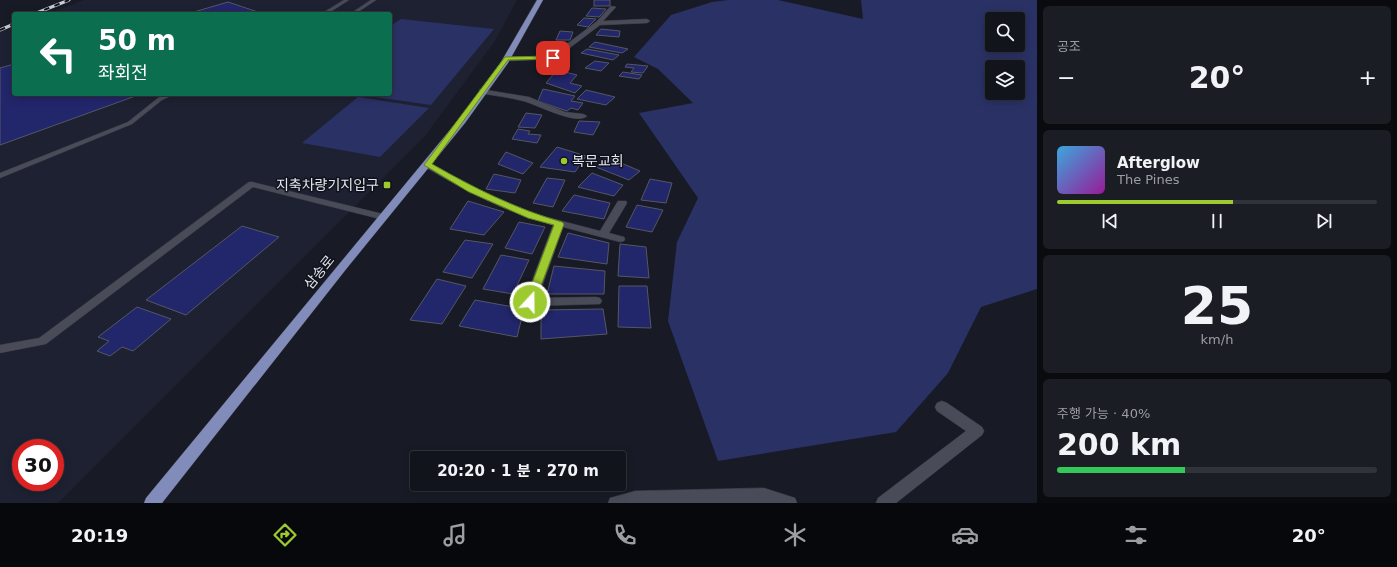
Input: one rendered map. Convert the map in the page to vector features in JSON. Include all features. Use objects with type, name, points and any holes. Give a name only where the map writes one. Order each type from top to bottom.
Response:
[{"type":"main road","name":"삼송로","points":[[152,503],[384,216],[428,165],[507,59],[540,0]]},
{"type":"street","points":[[507,59],[553,58],[598,23],[613,7]]},
{"type":"street","points":[[598,23],[647,21]]},
{"type":"street","points":[[483,91],[526,99],[564,114],[583,116]]},
{"type":"street","points":[[428,165],[472,190],[531,216],[620,239]]},
{"type":"street","points":[[603,235],[622,203]]},
{"type":"street","points":[[559,224],[530,302],[596,301]]},
{"type":"street","points":[[884,503],[977,431],[942,407]]},
{"type":"street","points":[[616,503],[635,498],[764,495],[789,503]]},
{"type":"lane","points":[[326,12],[347,0]]},
{"type":"lane","points":[[355,12],[374,0]]},
{"type":"lane","points":[[0,176],[130,123],[160,99],[167,96]]},
{"type":"lane","points":[[1,350],[42,341],[252,184],[384,216]]},
{"type":"shaded area","points":[[84,0],[517,0],[495,41],[425,136],[58,503],[0,503],[0,32],[12,28],[12,96],[392,96],[392,12],[52,12]]},
{"type":"shaded area","points":[[728,0],[778,0],[863,19],[861,0],[1037,0],[1037,289],[981,307],[948,373],[896,432],[718,461],[668,321],[677,242],[698,198],[639,113],[693,103],[658,69],[634,57],[671,15],[712,2]]},
{"type":"shaded area","points":[[401,19],[494,29],[431,105],[368,96],[392,96],[392,25]]},
{"type":"shaded area","points":[[358,97],[429,108],[380,157],[302,143]]},
{"type":"building","points":[[594,0],[610,0],[610,6],[594,6]]},
{"type":"building","points":[[228,2],[258,12],[194,12]]},
{"type":"building","points":[[592,8],[606,9],[599,17],[586,16]]},
{"type":"building","points":[[584,18],[596,19],[588,27],[577,25]]},
{"type":"building","points":[[601,29],[620,31],[619,37],[596,35]]},
{"type":"building","points":[[560,31],[573,32],[570,40],[556,40]]},
{"type":"building","points":[[595,42],[628,49],[622,53],[589,47]]},
{"type":"building","points":[[587,49],[619,55],[613,60],[581,53]]},
{"type":"building","points":[[595,61],[609,63],[601,71],[585,68]]},
{"type":"building","points":[[627,64],[648,66],[643,73],[631,72],[634,68],[625,67]]},
{"type":"building","points":[[12,65],[12,96],[135,96],[0,145],[0,68]]},
{"type":"building","points":[[557,70],[577,75],[570,83],[582,86],[575,93],[546,83]]},
{"type":"building","points":[[623,72],[642,75],[639,79],[619,76]]},
{"type":"building","points":[[543,89],[575,96],[571,101],[583,103],[578,110],[571,108],[567,111],[538,101]]},
{"type":"building","points":[[586,90],[615,97],[606,105],[577,99]]},
{"type":"building","points":[[526,113],[542,115],[535,128],[518,127]]},
{"type":"building","points":[[579,121],[600,122],[593,135],[574,132]]},
{"type":"building","points":[[518,129],[530,131],[528,134],[541,135],[537,143],[512,139]]},
{"type":"building","name":"복문교회","points":[[557,147],[586,156],[575,172],[540,167]]},
{"type":"building","points":[[506,152],[533,163],[523,174],[498,164]]},
{"type":"building","points":[[607,157],[640,171],[629,180],[596,167]]},
{"type":"building","points":[[592,173],[623,185],[614,196],[578,187]]},
{"type":"building","points":[[494,174],[521,180],[515,193],[486,189]]},
{"type":"building","points":[[547,178],[565,180],[553,207],[533,203]]},
{"type":"building","points":[[650,179],[672,183],[666,203],[641,200]]},
{"type":"building","points":[[574,195],[610,203],[604,219],[562,211]]},
{"type":"building","points":[[468,201],[504,212],[484,235],[450,229]]},
{"type":"building","points":[[637,205],[663,210],[652,232],[626,227]]},
{"type":"building","points":[[519,222],[545,227],[532,254],[505,248]]},
{"type":"building","points":[[242,226],[279,237],[186,315],[146,300]]},
{"type":"building","points":[[568,233],[609,243],[607,264],[558,257]]},
{"type":"building","points":[[465,240],[493,244],[472,278],[443,272]]},
{"type":"building","points":[[620,244],[646,247],[649,278],[618,276]]},
{"type":"building","points":[[501,255],[529,260],[513,294],[483,289]]},
{"type":"building","points":[[554,266],[605,271],[604,294],[547,294]]},
{"type":"building","points":[[437,279],[466,286],[442,324],[410,320]]},
{"type":"building","points":[[619,286],[647,286],[651,328],[618,327]]},
{"type":"building","points":[[475,300],[524,309],[517,337],[459,326]]},
{"type":"building","points":[[137,307],[171,319],[133,351],[122,347],[110,356],[97,351],[109,341],[98,337]]},
{"type":"building","points":[[603,309],[607,334],[541,339],[541,310]]},
{"type":"railway","points":[[39,12],[69,0]]},
{"type":"railway","points":[[0,30],[12,25]]},
{"type":"place","name":"복문교회","points":[[564,161]]},
{"type":"place","name":"지축차량기지입구","points":[[387,185]]},
{"type":"route","points":[[530,302],[559,224],[531,216],[472,190],[428,165],[455,131],[507,59],[553,58]]}]
